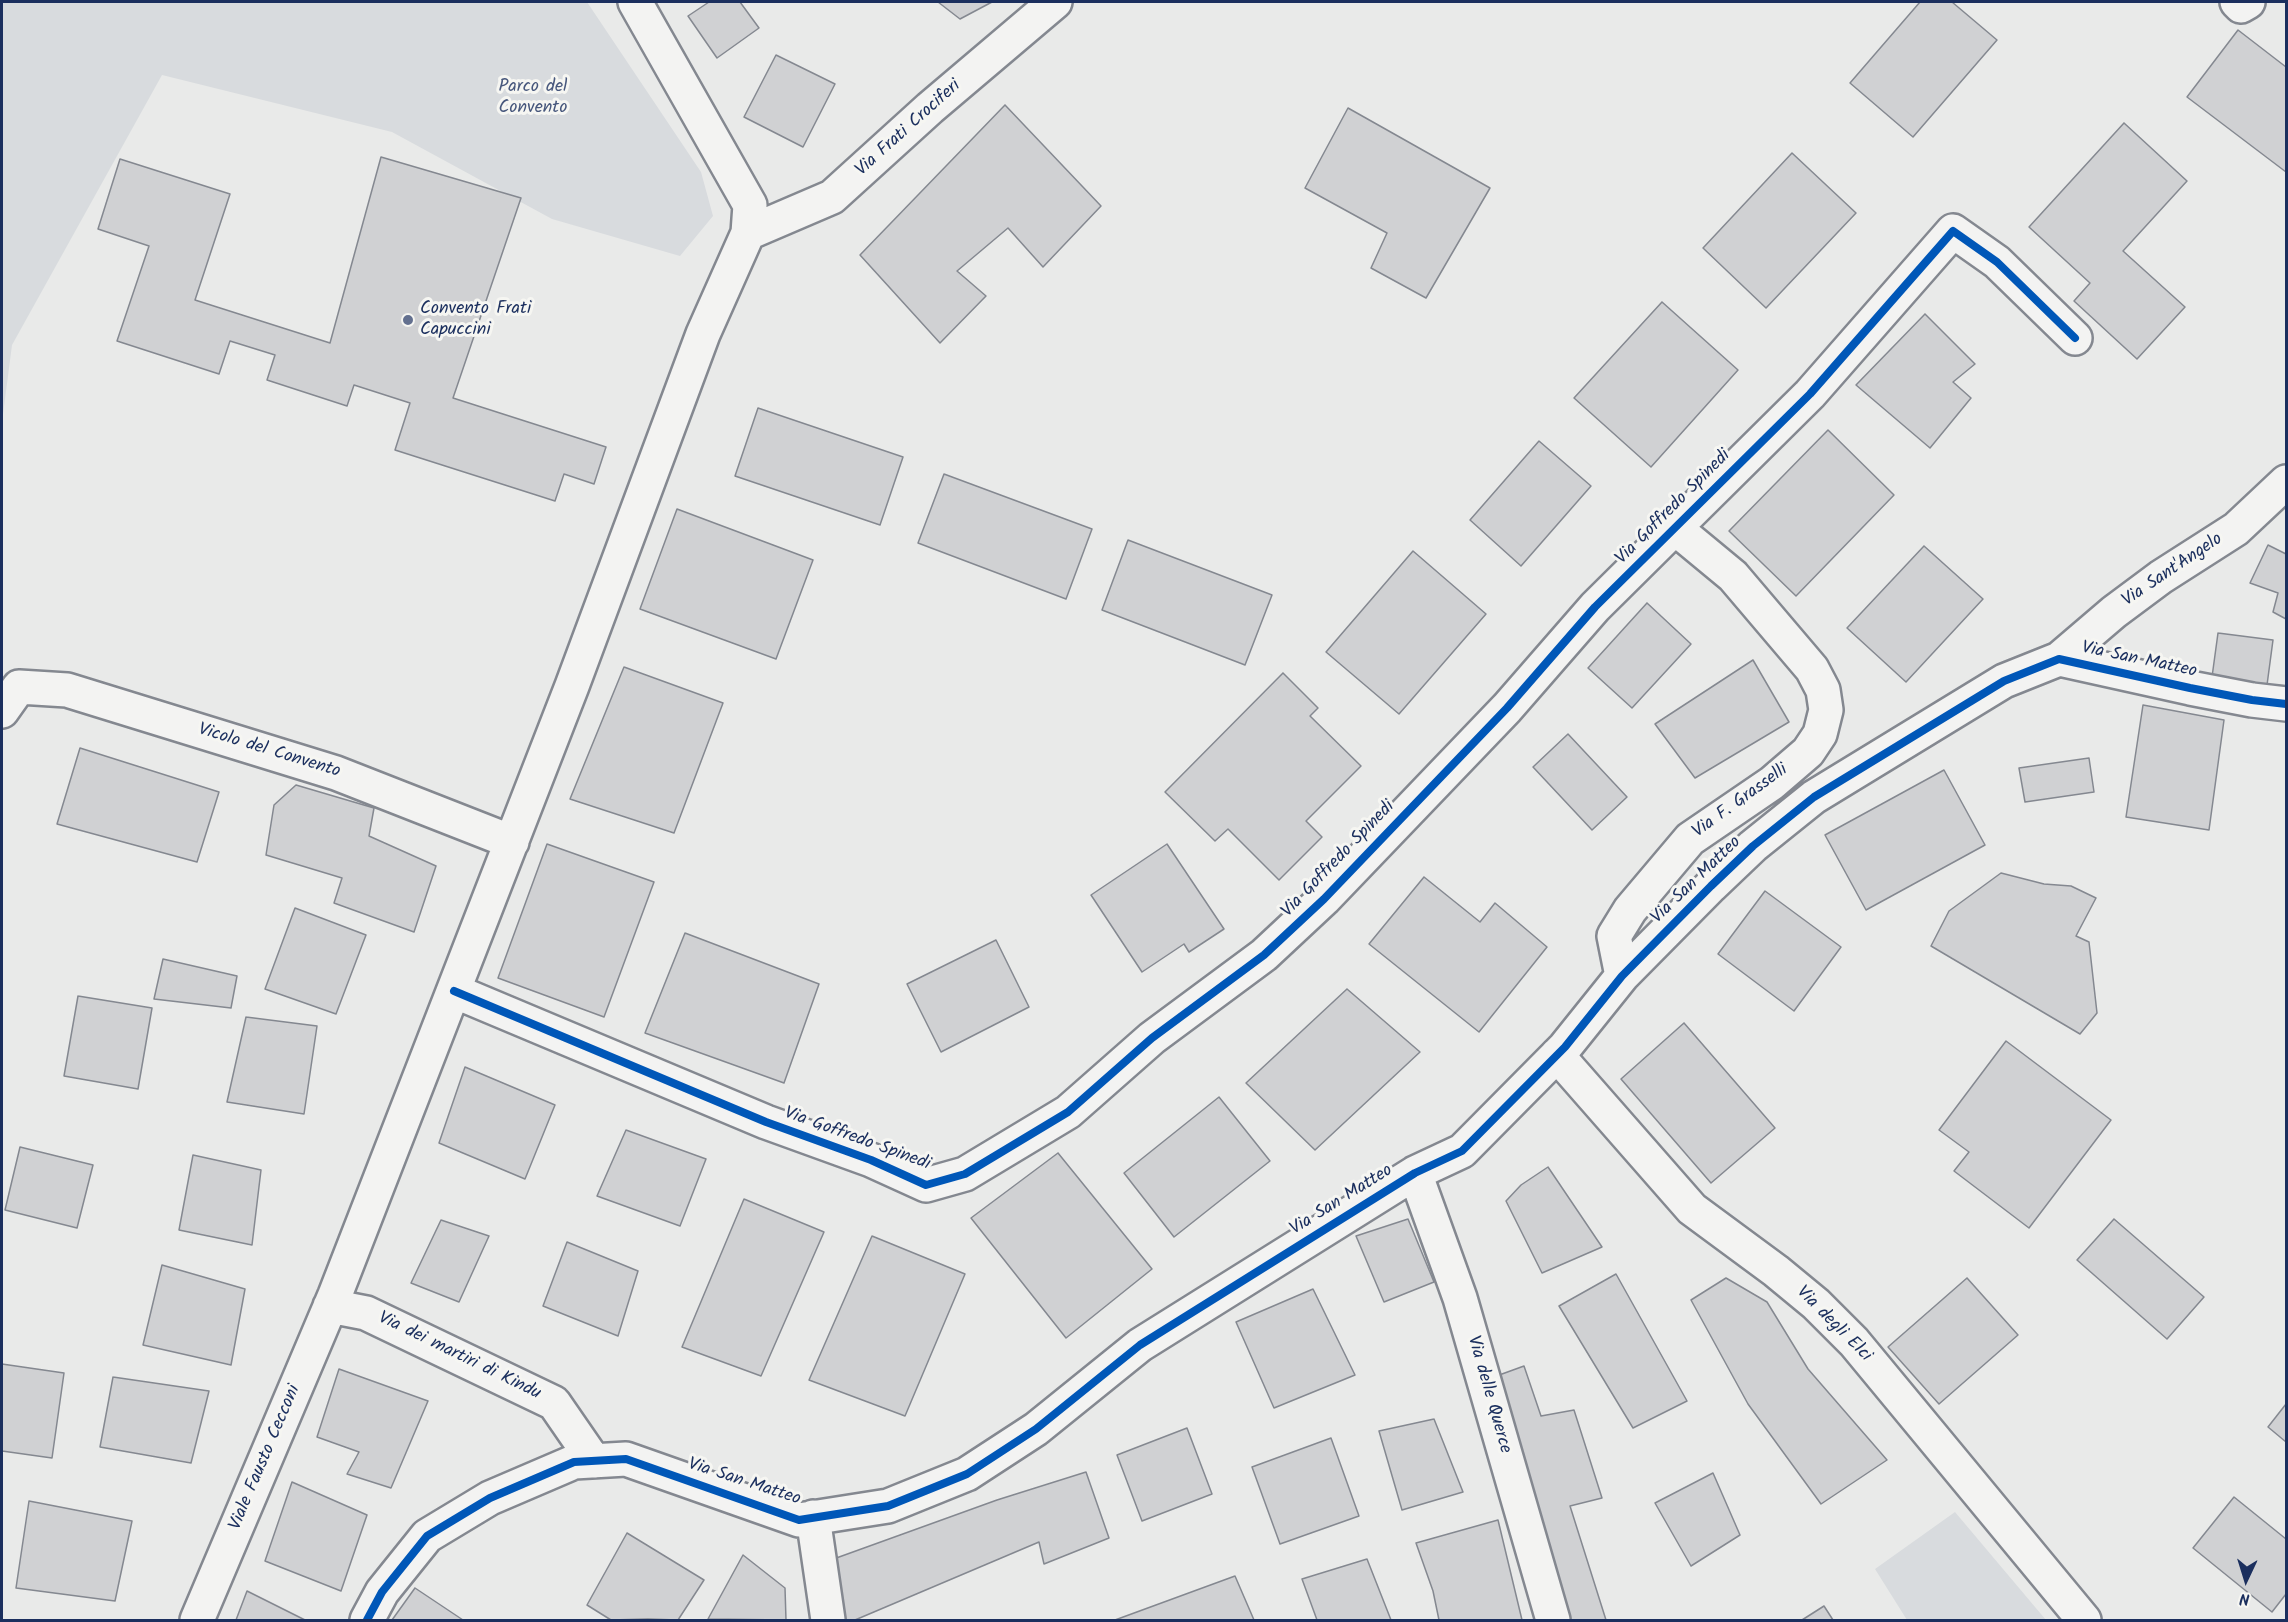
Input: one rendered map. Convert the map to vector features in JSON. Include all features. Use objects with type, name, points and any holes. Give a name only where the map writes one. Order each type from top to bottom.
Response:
[{"type":"street","points":[[635,2],[750,205],[748,233]]},
{"type":"street","name":"Via Frati Crociferi","points":[[748,233],[832,197],[930,108],[1055,2]]},
{"type":"street","points":[[2237,2],[2241,6],[2248,2]]},
{"type":"street","name":"Via Goffredo Spinedi","points":[[454,991],[766,1122],[871,1160],[926,1185],[965,1174],[1068,1112],[1152,1038],[1264,955],[1332,891],[1507,708],[1595,607],[1810,394],[1953,231],[1997,262],[2075,338]]},
{"type":"street","name":"Viale Fausto Cecconi","points":[[197,1620],[332,1301],[512,842],[703,334],[748,233]]},
{"type":"street","name":"Via Sant'Angelo","points":[[2059,659],[2161,576],[2236,529],[2286,482]]},
{"type":"street","name":"Via F. Grasselli","points":[[1622,976],[1614,936],[1630,910],[1690,839],[1772,783],[1808,752],[1820,734],[1826,710],[1823,690],[1812,669],[1733,576],[1675,528]]},
{"type":"street","name":"Via San Matteo","points":[[367,1620],[382,1592],[427,1536],[490,1498],[574,1462],[626,1459],[799,1520],[888,1506],[967,1474],[1036,1429],[1140,1345],[1415,1173],[1462,1151],[1557,1055],[1622,976],[1736,862],[1785,819],[1814,797],[1924,731],[1979,694],[2004,681],[2059,659],[2190,688],[2286,704]]},
{"type":"street","name":"Vicolo del Convento","points":[[10,699],[67,690],[336,773],[512,842]]},
{"type":"street","name":"Via degli Elci","points":[[1557,1055],[1692,1209],[1776,1271],[1816,1304],[1854,1342],[2084,1620]]},
{"type":"street","name":"Via delle Querce","points":[[1415,1173],[1460,1298],[1553,1620]]},
{"type":"street","name":"Via dei martiri di Kindu","points":[[332,1301],[366,1313],[554,1403],[594,1461]]},
{"type":"street","points":[[813,1517],[828,1620]]},
{"type":"green space","name":"Parco del Convento","points":[[2,2],[587,2],[701,172],[713,216],[680,256],[552,219],[392,132],[162,75],[12,345],[2,422]]},
{"type":"green space","points":[[1955,1512],[2046,1620],[1907,1620],[1875,1569]]},
{"type":"building","points":[[709,2],[740,2],[759,28],[717,58],[688,16]]},
{"type":"building","points":[[938,2],[992,2],[960,19]]},
{"type":"building","points":[[1920,2],[1952,2],[1997,40],[1913,137],[1850,83]]},
{"type":"building","points":[[2238,30],[2286,67],[2286,172],[2187,97]]},
{"type":"building","points":[[776,55],[835,84],[803,147],[744,117]]},
{"type":"building","points":[[1005,105],[1101,206],[1043,267],[1008,228],[957,271],[986,296],[940,343],[860,255]]},
{"type":"building","points":[[1348,108],[1490,188],[1426,298],[1371,268],[1387,233],[1305,188]]},
{"type":"building","points":[[2124,123],[2187,181],[2123,251],[2185,307],[2137,359],[2074,301],[2090,283],[2029,227]]},
{"type":"building","points":[[1792,153],[1856,213],[1766,308],[1703,248]]},
{"type":"building","name":"Convento Frati Capuccini","points":[[381,157],[521,198],[453,398],[606,447],[594,484],[564,474],[555,501],[395,450],[410,403],[354,385],[347,406],[267,380],[275,355],[230,341],[219,374],[117,341],[149,246],[98,229],[120,159],[230,194],[195,300],[330,343]]},
{"type":"building","points":[[1662,302],[1738,370],[1651,467],[1574,398]]},
{"type":"building","points":[[1925,314],[1975,364],[1953,382],[1971,398],[1930,448],[1856,385]]},
{"type":"building","points":[[758,408],[903,457],[880,525],[735,476]]},
{"type":"building","points":[[1828,430],[1894,495],[1796,596],[1729,531]]},
{"type":"building","points":[[1539,441],[1591,486],[1521,566],[1470,520]]},
{"type":"building","points":[[944,474],[1092,529],[1066,599],[918,543]]},
{"type":"building","points":[[677,509],[813,560],[776,659],[640,609]]},
{"type":"building","points":[[1128,540],[1272,595],[1245,665],[1102,610]]},
{"type":"building","points":[[2268,545],[2286,554],[2286,619],[2273,612],[2278,593],[2250,583]]},
{"type":"building","points":[[1924,546],[1983,599],[1906,682],[1847,628]]},
{"type":"building","points":[[1413,551],[1486,614],[1399,714],[1326,652]]},
{"type":"building","points":[[1647,603],[1691,644],[1632,708],[1588,668]]},
{"type":"building","points":[[2218,633],[2273,640],[2267,685],[2212,677]]},
{"type":"building","points":[[1753,660],[1789,722],[1695,778],[1655,724]]},
{"type":"building","points":[[624,667],[723,703],[674,833],[570,799]]},
{"type":"building","points":[[1283,673],[1318,708],[1310,716],[1361,766],[1306,821],[1322,837],[1279,880],[1228,829],[1215,841],[1165,792]]},
{"type":"building","points":[[2143,705],[2224,720],[2209,830],[2126,817]]},
{"type":"building","points":[[1568,734],[1627,797],[1592,830],[1533,767]]},
{"type":"building","points":[[80,748],[219,792],[197,862],[57,824]]},
{"type":"building","points":[[2089,758],[2094,792],[2025,802],[2019,768]]},
{"type":"building","points":[[1944,770],[1985,845],[1866,910],[1825,835]]},
{"type":"building","points":[[296,785],[374,808],[369,836],[436,866],[414,932],[334,903],[342,878],[266,855],[274,805]]},
{"type":"building","points":[[547,844],[654,882],[604,1017],[498,978]]},
{"type":"building","points":[[1167,844],[1224,929],[1189,952],[1184,944],[1142,972],[1091,895]]},
{"type":"building","points":[[2001,873],[2044,884],[2071,886],[2096,898],[2076,936],[2089,942],[2097,1013],[2080,1034],[1931,946],[1949,911]]},
{"type":"building","points":[[1424,877],[1480,922],[1495,903],[1547,947],[1479,1032],[1369,944]]},
{"type":"building","points":[[1765,891],[1841,947],[1794,1011],[1718,954]]},
{"type":"building","points":[[295,908],[366,935],[336,1014],[265,989]]},
{"type":"building","points":[[685,933],[819,984],[784,1083],[645,1033]]},
{"type":"building","points":[[996,940],[1029,1007],[941,1052],[907,984]]},
{"type":"building","points":[[163,959],[237,976],[231,1008],[154,999]]},
{"type":"building","points":[[1347,989],[1420,1052],[1315,1150],[1246,1083]]},
{"type":"building","points":[[78,996],[152,1008],[138,1089],[64,1076]]},
{"type":"building","points":[[246,1017],[317,1026],[304,1114],[227,1102]]},
{"type":"building","points":[[1684,1023],[1775,1128],[1711,1183],[1621,1079]]},
{"type":"building","points":[[2006,1041],[2111,1120],[2029,1228],[1954,1171],[1969,1152],[1939,1130]]},
{"type":"building","points":[[465,1067],[555,1105],[525,1179],[439,1143]]},
{"type":"building","points":[[1219,1097],[1270,1161],[1174,1237],[1124,1173]]},
{"type":"building","points":[[626,1130],[706,1159],[680,1226],[597,1196]]},
{"type":"building","points":[[20,1147],[93,1165],[77,1228],[5,1210]]},
{"type":"building","points":[[1058,1153],[1152,1269],[1066,1338],[971,1218]]},
{"type":"building","points":[[193,1155],[261,1170],[252,1245],[179,1230]]},
{"type":"building","points":[[1548,1167],[1602,1247],[1542,1273],[1506,1201],[1521,1185]]},
{"type":"building","points":[[744,1199],[824,1232],[761,1376],[682,1347]]},
{"type":"building","points":[[1408,1219],[1434,1282],[1384,1302],[1356,1236]]},
{"type":"building","points":[[2114,1219],[2204,1297],[2167,1339],[2077,1260]]},
{"type":"building","points":[[441,1220],[489,1236],[459,1302],[411,1283]]},
{"type":"building","points":[[872,1236],[965,1274],[905,1416],[809,1380]]},
{"type":"building","points":[[567,1242],[638,1271],[618,1336],[543,1306]]},
{"type":"building","points":[[162,1265],[245,1289],[231,1365],[143,1345]]},
{"type":"building","points":[[1616,1274],[1687,1401],[1633,1428],[1559,1306]]},
{"type":"building","points":[[1726,1278],[1767,1302],[1808,1369],[1887,1460],[1821,1504],[1748,1404],[1691,1300]]},
{"type":"building","points":[[1967,1278],[2018,1335],[1939,1404],[1888,1347]]},
{"type":"building","points":[[1313,1289],[1355,1375],[1274,1408],[1236,1322]]},
{"type":"building","points":[[2,1364],[64,1373],[52,1458],[2,1451]]},
{"type":"building","points":[[1524,1366],[1541,1416],[1574,1410],[1602,1498],[1570,1506],[1606,1620],[1562,1620],[1491,1378]]},
{"type":"building","points":[[339,1369],[428,1401],[391,1488],[347,1474],[359,1452],[317,1437]]},
{"type":"building","points":[[113,1377],[209,1391],[191,1463],[100,1447]]},
{"type":"building","points":[[2286,1404],[2286,1442],[2268,1427]]},
{"type":"building","points":[[1434,1419],[1463,1492],[1402,1510],[1379,1431]]},
{"type":"building","points":[[1187,1428],[1212,1494],[1142,1521],[1117,1455]]},
{"type":"building","points":[[1331,1438],[1359,1516],[1280,1544],[1252,1467]]},
{"type":"building","points":[[1086,1472],[1109,1538],[1044,1564],[1039,1542],[855,1620],[834,1620],[828,1561],[997,1500]]},
{"type":"building","points":[[1713,1473],[1740,1535],[1691,1566],[1655,1503]]},
{"type":"building","points":[[292,1482],[367,1515],[341,1591],[265,1561]]},
{"type":"building","points":[[2234,1497],[2286,1539],[2286,1594],[2272,1612],[2193,1548]]},
{"type":"building","points":[[29,1501],[132,1521],[115,1601],[16,1588]]},
{"type":"building","points":[[1498,1520],[1522,1620],[1439,1620],[1433,1591],[1416,1543]]},
{"type":"building","points":[[627,1533],[704,1580],[678,1620],[611,1620],[587,1605]]},
{"type":"building","points":[[743,1555],[785,1588],[786,1620],[708,1619]]},
{"type":"building","points":[[1367,1559],[1391,1620],[1317,1620],[1302,1579]]},
{"type":"building","points":[[1235,1576],[1254,1620],[1115,1620]]},
{"type":"building","points":[[415,1588],[463,1620],[392,1620]]},
{"type":"building","points":[[247,1591],[305,1620],[236,1620]]},
{"type":"building","points":[[1824,1606],[1833,1620],[1802,1620]]},
{"type":"cycle path","points":[[454,991],[766,1122],[871,1160],[926,1185],[965,1174],[1068,1112],[1152,1038],[1264,955],[1324,899],[1507,708],[1595,607],[1810,394],[1953,231],[1997,262],[2075,338]]},
{"type":"cycle path","points":[[367,1620],[382,1592],[427,1536],[490,1498],[574,1462],[626,1459],[799,1520],[888,1506],[967,1474],[1036,1429],[1140,1345],[1415,1173],[1462,1151],[1565,1047],[1622,976],[1753,846],[1814,797],[2004,681],[2059,659],[2190,688],[2286,704]]},
{"type":"place","name":"Convento Frati Capuccini","points":[[408,320]]}]
